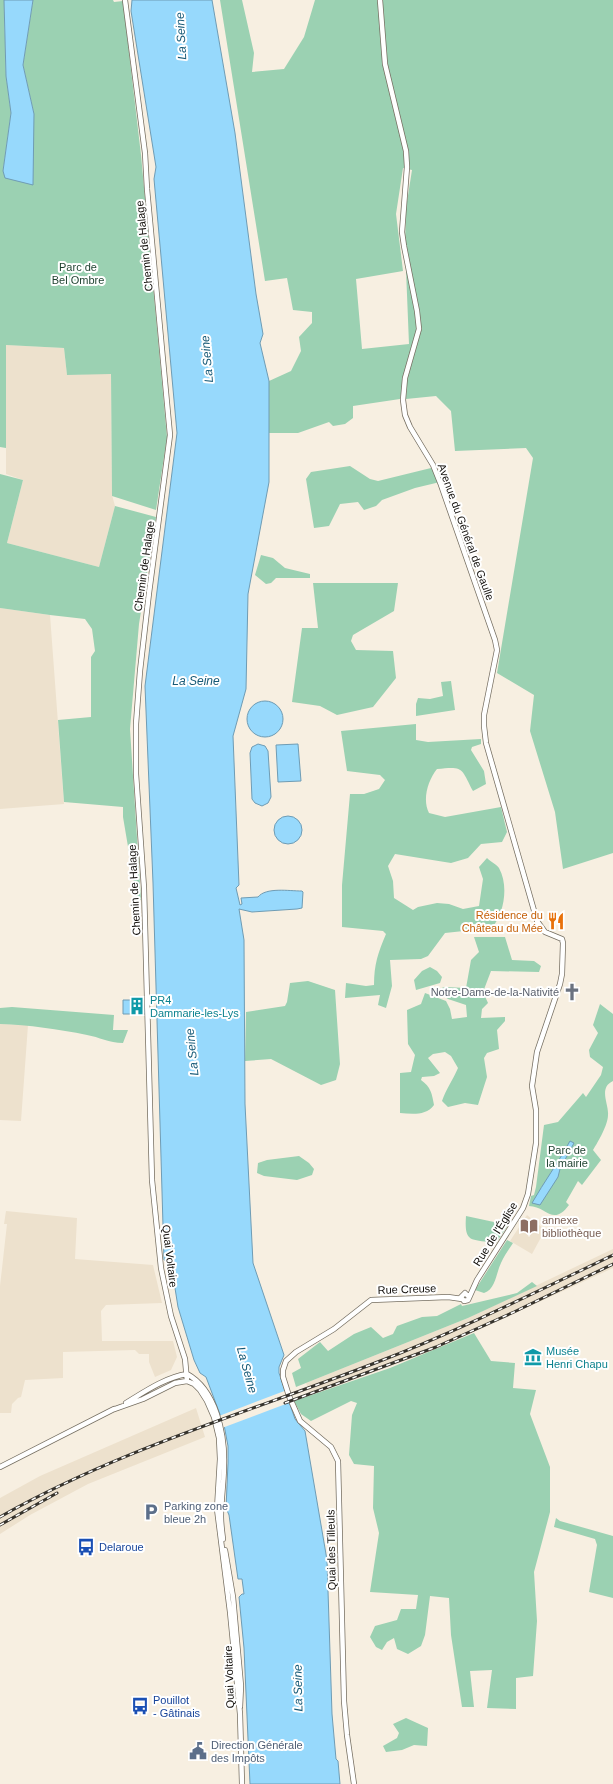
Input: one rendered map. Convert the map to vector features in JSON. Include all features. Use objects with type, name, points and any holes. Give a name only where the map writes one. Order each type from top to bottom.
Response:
[{"type":"street","name":"Chemin de Halage","points":[[125,0],[146,158],[147,189],[170,435],[149,593],[136,724],[136,774],[144,888],[150,1137]]},
{"type":"street","name":"Avenue du Général de Gaulle","points":[[380,0],[385,64],[406,151],[407,167],[402,232],[418,311],[419,329],[405,378],[405,414],[410,427],[433,465],[441,485],[495,640],[497,650],[484,715],[486,743],[537,921],[544,932],[562,939]]},
{"type":"street","name":"Rue de l'Église","points":[[465,1297],[523,1208],[528,1194],[536,1143],[536,1121],[532,1086],[538,1048],[555,1000],[562,974],[562,939]]},
{"type":"street","name":"Quai Voltaire","points":[[150,1137],[152,1180],[161,1268],[171,1316],[185,1359],[187,1381],[194,1384],[207,1401],[214,1418],[219,1438],[220,1459],[217,1509],[230,1612],[240,1714]]},
{"type":"street","name":"Rue Creuse","points":[[293,1354],[334,1329],[367,1302],[376,1299],[465,1297]]},
{"type":"street","name":"Quai des Tilleuls","points":[[293,1354],[286,1361],[283,1370],[287,1390],[295,1412],[305,1427],[331,1447],[338,1461],[342,1660],[346,1728],[354,1784]]},
{"type":"street","name":"Quai Voltaire","points":[[187,1374],[197,1380],[206,1392],[217,1416],[222,1439],[224,1464],[221,1518],[233,1597],[241,1686],[240,1714]]},
{"type":"street","points":[[0,1467],[169,1380],[180,1375],[187,1374]]},
{"type":"street","points":[[112,1410],[143,1399],[175,1383],[187,1381]]},
{"type":"street","points":[[240,1714],[242,1784]]},
{"type":"shaded area","points":[[6,345],[64,348],[67,375],[111,373],[112,495],[115,506],[99,567],[7,543],[23,480],[6,474]]},
{"type":"shaded area","points":[[0,608],[50,615],[64,804],[0,809]]},
{"type":"shaded area","points":[[0,1024],[28,1025],[21,1121],[0,1120]]},
{"type":"shaded area","points":[[6,1211],[77,1218],[75,1259],[153,1265],[162,1303],[106,1305],[101,1311],[102,1341],[173,1341],[177,1357],[171,1370],[155,1377],[149,1362],[149,1354],[139,1354],[135,1350],[63,1352],[63,1378],[25,1380],[21,1397],[12,1404],[11,1413],[0,1413],[0,1286],[7,1224],[4,1224]]},
{"type":"shaded area","points":[[527,1215],[545,1230],[532,1254],[510,1241]]},
{"type":"shaded area","points":[[613,1249],[613,1268],[432,1351],[311,1395],[306,1383],[468,1318]]},
{"type":"shaded area","points":[[196,1408],[205,1437],[88,1484],[30,1515],[0,1534],[0,1498],[40,1476]]},
{"type":"green space","name":"Parc de Bel Ombre","points":[[0,0],[4,0],[6,76],[11,113],[3,171],[34,114],[23,65],[33,0],[123,1],[141,155],[167,437],[156,510],[112,496],[111,374],[67,375],[64,348],[6,345],[6,448],[0,447]]},
{"type":"green space","points":[[220,0],[242,0],[254,53],[252,72],[284,69],[304,37],[315,0],[613,0],[613,853],[563,869],[555,812],[530,731],[534,695],[497,673],[533,458],[526,448],[455,451],[451,411],[436,396],[406,399],[408,358],[400,399],[353,406],[353,418],[345,424],[333,426],[329,422],[298,433],[269,433],[269,381],[291,371],[301,351],[299,337],[312,323],[312,312],[293,310],[287,278],[265,281]],"holes":[[[403,168],[412,170],[406,208],[405,245],[409,344],[362,349],[356,279],[403,271],[396,214]]]},
{"type":"green space","points":[[350,466],[370,479],[378,481],[431,468],[440,482],[415,488],[382,500],[376,506],[364,510],[358,502],[340,504],[329,526],[314,528],[306,479],[311,472]]},
{"type":"green space","points":[[0,474],[23,480],[7,543],[99,567],[115,506],[156,517],[139,624],[130,729],[141,900],[137,900],[123,817],[123,807],[64,802],[58,720],[91,717],[91,657],[95,651],[92,629],[85,619],[0,608]]},
{"type":"green space","points":[[261,555],[273,558],[285,568],[310,574],[310,578],[276,578],[271,583],[266,584],[255,575]]},
{"type":"green space","points":[[313,583],[398,583],[394,611],[353,635],[351,641],[356,650],[393,651],[396,678],[373,707],[337,715],[320,706],[292,702],[302,628],[318,628]]},
{"type":"green space","points":[[451,681],[455,710],[416,716],[416,704],[418,698],[430,699],[443,696],[441,682]]},
{"type":"green space","points":[[416,724],[416,740],[428,742],[481,739],[481,744],[472,747],[471,750],[484,771],[486,784],[473,791],[461,770],[452,768],[437,769],[427,790],[426,802],[429,813],[445,817],[501,807],[507,832],[502,842],[481,844],[468,858],[451,863],[395,854],[388,866],[393,881],[394,898],[413,910],[418,907],[437,903],[449,904],[463,909],[479,906],[483,879],[479,867],[487,858],[499,868],[502,875],[504,883],[504,900],[500,915],[492,928],[445,933],[428,956],[421,959],[390,960],[392,986],[386,1008],[378,1005],[380,995],[345,998],[346,983],[366,986],[374,985],[377,959],[386,934],[383,931],[342,927],[342,885],[350,794],[364,794],[379,789],[385,780],[380,775],[347,771],[341,731]]},
{"type":"green space","points":[[474,937],[505,937],[512,960],[534,961],[541,966],[539,972],[491,971],[483,992],[488,1003],[482,1009],[481,1018],[505,1017],[505,1021],[497,1030],[499,1049],[487,1053],[484,1058],[487,1077],[478,1105],[465,1103],[448,1107],[442,1101],[445,1092],[458,1068],[451,1056],[445,1052],[433,1054],[428,1058],[440,1073],[434,1076],[422,1077],[421,1080],[427,1085],[433,1097],[434,1105],[431,1109],[423,1113],[400,1113],[400,1073],[411,1072],[415,1055],[408,1044],[407,1010],[421,1004],[425,993],[446,1001],[450,1009],[452,1019],[467,1017],[466,1005],[448,999],[437,991],[438,989],[445,987],[466,988],[471,960],[479,952]]},
{"type":"green space","points":[[430,967],[437,971],[442,977],[440,983],[416,990],[414,980],[422,971]]},
{"type":"green space","points":[[308,981],[335,990],[340,1064],[336,1080],[321,1085],[271,1059],[245,1061],[246,1012],[285,1006],[290,983]]},
{"type":"green space","name":"Parc de la mairie","points":[[600,1004],[613,1014],[613,1081],[606,1088],[605,1092],[608,1119],[593,1150],[601,1160],[582,1185],[578,1181],[566,1202],[569,1205],[558,1214],[549,1214],[535,1207],[529,1206],[531,1196],[534,1195],[536,1187],[544,1125],[558,1122],[583,1093],[586,1097],[601,1075],[603,1067],[590,1057],[589,1050],[598,1033],[593,1025]]},
{"type":"green space","points":[[12,1007],[114,1015],[113,1030],[128,1030],[123,1043],[54,1029],[0,1024],[0,1008]]},
{"type":"green space","points":[[299,1156],[309,1163],[314,1169],[312,1175],[297,1180],[264,1176],[257,1173],[258,1163],[267,1160]]},
{"type":"green space","points":[[466,1216],[508,1225],[496,1243],[475,1240],[468,1236],[466,1231]]},
{"type":"green space","points":[[507,1240],[513,1243],[502,1260],[491,1288],[484,1293],[475,1290]]},
{"type":"green space","points":[[532,1282],[537,1286],[468,1318],[296,1387],[292,1373],[301,1368],[298,1359],[320,1342],[328,1351],[354,1334],[371,1327],[383,1338],[393,1334],[397,1326],[422,1317],[437,1316],[461,1304],[462,1306],[517,1293]]},
{"type":"green space","points":[[474,1333],[491,1361],[515,1363],[513,1388],[536,1390],[530,1414],[550,1467],[550,1512],[534,1572],[537,1621],[533,1676],[516,1678],[516,1709],[487,1708],[492,1670],[470,1671],[474,1707],[462,1707],[451,1635],[449,1598],[430,1596],[425,1635],[421,1646],[408,1654],[397,1649],[394,1638],[387,1642],[382,1650],[376,1647],[370,1637],[375,1626],[397,1620],[401,1609],[416,1609],[418,1595],[370,1592],[379,1533],[373,1508],[374,1466],[354,1464],[349,1455],[352,1415],[357,1403],[351,1401],[311,1421],[301,1414],[294,1401],[390,1368]]},
{"type":"green space","points":[[556,1518],[560,1521],[613,1536],[613,1598],[589,1592],[597,1545],[595,1539],[554,1527]]},
{"type":"green space","points":[[406,1718],[428,1728],[427,1746],[414,1745],[402,1750],[386,1752],[383,1746],[397,1738],[399,1733],[393,1724]]},
{"type":"water","points":[[4,0],[33,0],[23,65],[34,114],[33,185],[5,178],[3,171],[11,113],[6,76]]},
{"type":"water","name":"La Seine","points":[[132,0],[212,0],[235,133],[256,294],[263,334],[260,343],[269,381],[269,482],[248,594],[246,689],[233,736],[239,885],[236,888],[240,905],[242,904],[241,898],[258,897],[266,892],[284,890],[303,892],[302,908],[252,912],[239,909],[244,940],[245,1104],[253,1263],[284,1355],[279,1367],[279,1373],[295,1419],[305,1431],[327,1560],[332,1714],[340,1784],[250,1784],[244,1648],[239,1597],[244,1594],[242,1579],[238,1579],[229,1515],[226,1508],[228,1446],[224,1425],[206,1377],[200,1373],[194,1360],[178,1307],[171,1263],[164,1260],[153,883],[145,686],[177,433],[154,179],[156,167],[131,11]]},
{"type":"water","points":[[269,701],[278,706],[282,712],[282,726],[278,732],[269,737],[261,737],[252,732],[248,726],[247,715],[252,706],[258,702]]},
{"type":"water","points":[[258,744],[265,746],[268,751],[271,797],[268,803],[262,806],[255,803],[252,799],[250,753],[252,747]]},
{"type":"water","points":[[298,744],[301,781],[278,782],[276,745]]},
{"type":"water","points":[[288,816],[298,820],[302,830],[298,840],[288,844],[278,840],[274,830],[278,820]]},
{"type":"water","name":"PR4 Dammarie-les-Lys","points":[[123,1000],[146,1000],[146,1014],[123,1014]]},
{"type":"water","points":[[570,1141],[574,1143],[560,1169],[558,1177],[540,1205],[532,1203],[561,1157]]},
{"type":"pier","points":[[287,1390],[291,1402],[222,1428],[219,1416]]},
{"type":"railway","points":[[0,1517],[45,1493],[137,1452],[184,1433],[328,1381],[405,1351],[495,1312],[613,1255]]},
{"type":"railway","points":[[285,1403],[436,1347],[514,1312],[613,1264]]},
{"type":"railway","points":[[0,1525],[57,1493]]},
{"type":"place","name":"Résidence du Château du Mée","points":[[556,921]]},
{"type":"place","name":"Notre-Dame-de-la-Nativité","points":[[572,992]]},
{"type":"place","name":"PR4 Dammarie-les-Lys","points":[[137,1006]]},
{"type":"place","name":"annexe bibliothèque","points":[[529,1226]]},
{"type":"place","name":"Musée Henri Chapu","points":[[533,1357]]},
{"type":"place","name":"Parking zone bleue 2h","points":[[151,1512]]},
{"type":"place","name":"Delaroue","points":[[86,1547]]},
{"type":"place","name":"Pouillot - Gâtinais","points":[[140,1706]]},
{"type":"place","name":"Direction Générale des Impôts","points":[[198,1751]]}]
